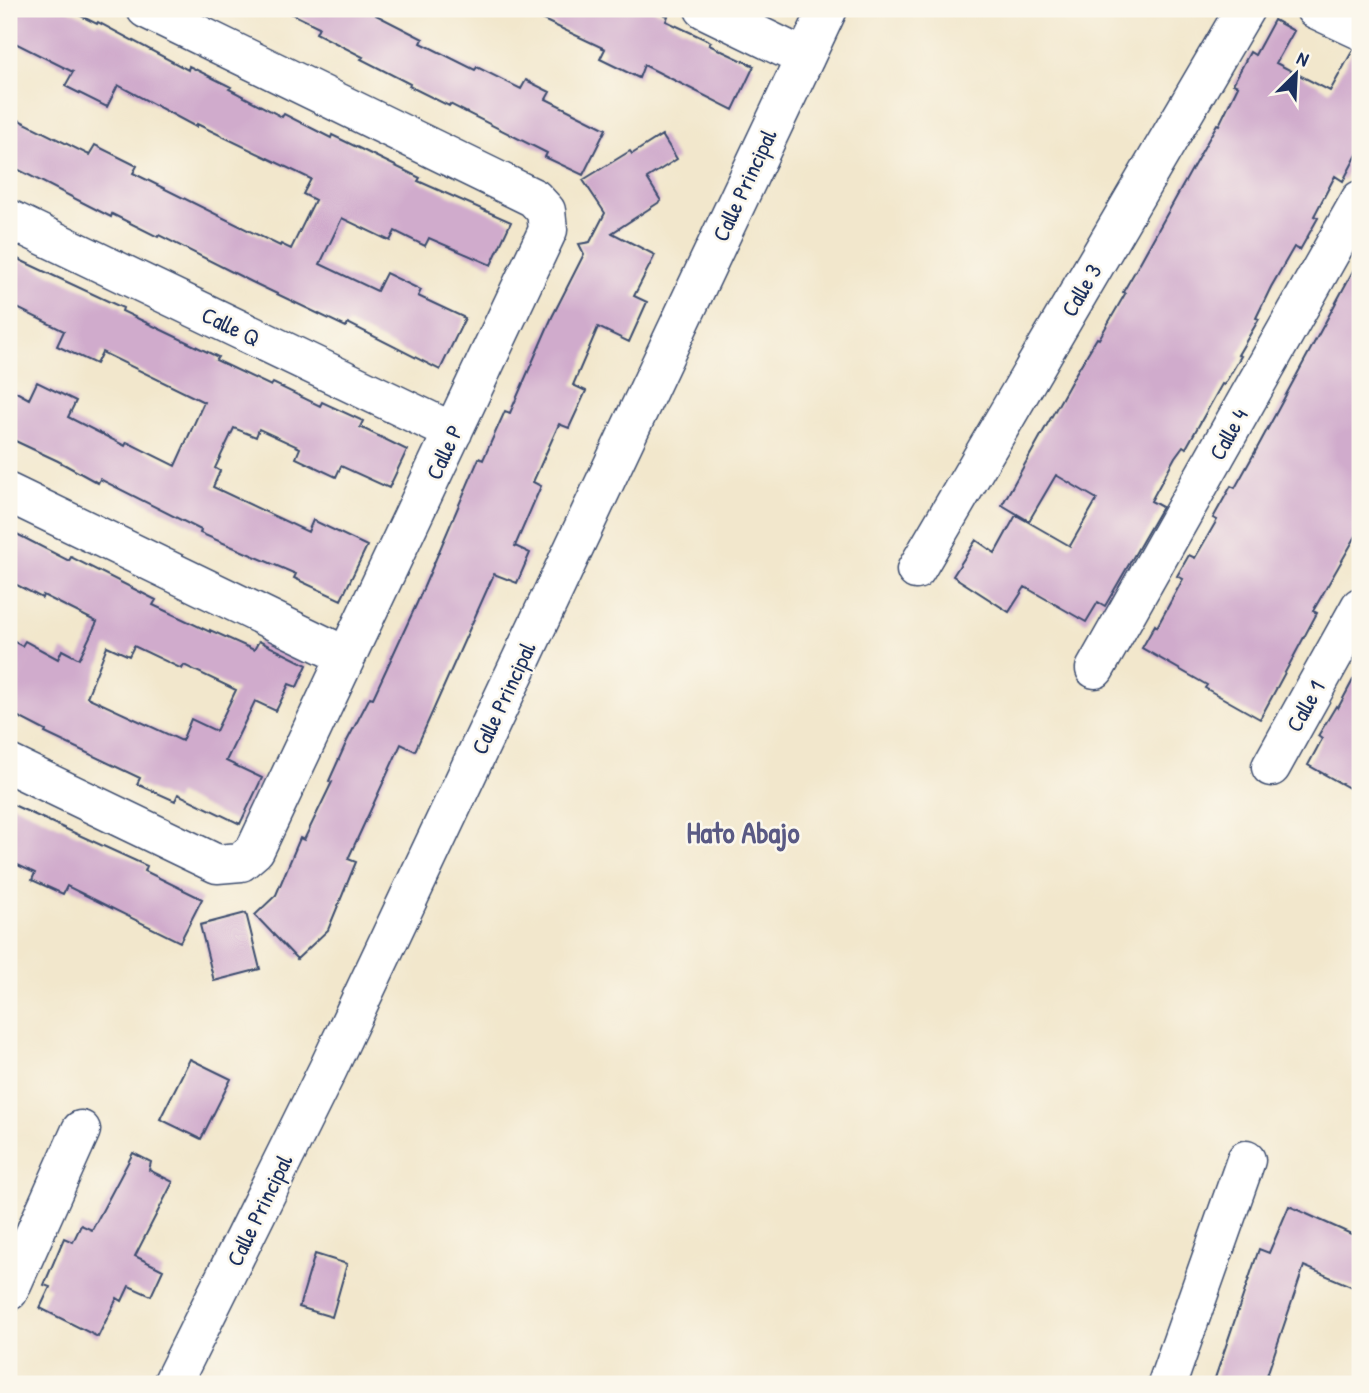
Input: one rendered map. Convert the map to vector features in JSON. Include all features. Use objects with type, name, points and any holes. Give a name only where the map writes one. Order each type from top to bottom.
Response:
[{"type":"street","name":"Calle P","points":[[9,764],[217,864],[241,862],[255,849],[548,230],[546,211],[534,198],[146,9]]},
{"type":"street","points":[[704,9],[805,58]]},
{"type":"street","name":"Calle Principal","points":[[172,1384],[328,1069],[828,9]]},
{"type":"street","name":"Calle 3","points":[[916,570],[1245,9]]},
{"type":"street","points":[[1315,9],[1360,30]]},
{"type":"street","name":"Calle 4","points":[[1095,669],[1360,200]]},
{"type":"street","name":"Calle Q","points":[[9,219],[453,432]]},
{"type":"street","points":[[9,493],[346,656]]},
{"type":"street","name":"Calle 1","points":[[1270,767],[1360,607]]},
{"type":"street","points":[[9,1291],[81,1130]]},
{"type":"street","points":[[1167,1384],[1246,1160]]},
{"type":"building","points":[[9,9],[67,9],[97,24],[98,22],[188,70],[189,66],[231,87],[229,89],[282,117],[284,114],[331,138],[332,135],[420,178],[418,181],[511,222],[491,265],[429,238],[425,246],[395,231],[390,241],[342,218],[320,264],[377,291],[386,273],[421,290],[418,296],[465,318],[440,370],[348,323],[346,327],[159,235],[158,237],[112,214],[111,217],[9,165],[9,115],[89,155],[95,145],[137,166],[133,173],[291,249],[315,200],[303,194],[311,179],[197,124],[196,127],[118,85],[107,107],[65,86],[73,72],[9,40]]},
{"type":"building","points":[[282,9],[379,9],[376,15],[423,39],[421,43],[521,89],[526,80],[550,92],[546,99],[606,129],[583,175],[545,157],[547,153],[409,86],[410,84],[361,59],[363,57],[316,33],[319,27]]},
{"type":"building","points":[[520,9],[652,9],[668,16],[666,21],[754,66],[733,110],[644,65],[639,78],[600,59],[605,49]]},
{"type":"building","points":[[1274,20],[1294,31],[1276,63],[1330,91],[1353,50],[1360,52],[1360,149],[1343,181],[1335,176],[1314,216],[1318,218],[1300,250],[1294,247],[1271,287],[1256,318],[1259,319],[1238,355],[1241,356],[1186,448],[1183,446],[1175,457],[1151,501],[1162,507],[1105,606],[1098,602],[1086,622],[1025,587],[1009,612],[953,576],[976,540],[995,553],[1016,515],[1070,546],[1097,499],[1056,475],[1029,521],[1002,505],[1076,373],[1125,294],[1123,292],[1217,124],[1219,125],[1238,86],[1233,84],[1250,52],[1255,55]]},
{"type":"building","points":[[662,135],[677,159],[647,178],[661,201],[612,233],[655,255],[634,296],[647,302],[629,342],[598,327],[573,385],[586,391],[569,428],[559,424],[533,482],[541,486],[515,546],[530,553],[517,583],[494,574],[415,751],[401,744],[348,859],[356,862],[328,930],[297,959],[255,915],[276,895],[300,838],[304,840],[332,782],[329,781],[347,741],[370,697],[373,698],[417,603],[479,458],[483,460],[505,411],[510,413],[552,317],[584,254],[579,244],[590,242],[605,213],[583,180]]},
{"type":"building","points":[[9,255],[123,308],[122,311],[271,386],[273,383],[320,406],[322,402],[363,421],[360,427],[407,450],[389,488],[341,466],[336,477],[296,458],[300,448],[259,429],[256,437],[234,428],[215,468],[220,471],[213,487],[308,532],[313,520],[367,546],[341,600],[294,578],[296,574],[200,533],[201,530],[100,479],[98,483],[9,438],[9,388],[29,399],[37,382],[76,401],[68,417],[125,446],[127,442],[175,466],[204,402],[102,352],[96,364],[57,346],[64,331],[9,304]]},
{"type":"building","points":[[1360,258],[1360,529],[1313,611],[1317,613],[1260,719],[1142,648],[1155,625],[1157,627],[1183,579],[1177,576],[1189,555],[1195,558],[1217,520],[1213,518],[1231,486],[1235,488]]},
{"type":"building","points":[[9,530],[69,561],[71,557],[156,600],[153,605],[210,632],[254,650],[259,641],[307,665],[297,687],[289,684],[276,711],[255,701],[226,761],[262,778],[240,824],[178,794],[175,801],[137,784],[140,778],[45,733],[46,731],[9,712],[9,639],[22,646],[25,641],[58,659],[62,650],[79,659],[97,622],[9,581]],"holes":[[[107,646],[129,656],[134,646],[182,669],[184,665],[236,690],[216,731],[191,719],[182,741],[87,697]]]},
{"type":"building","points":[[1360,667],[1360,794],[1308,765],[1322,739],[1318,736],[1336,706],[1338,708]]},
{"type":"building","points":[[9,803],[147,866],[145,871],[202,899],[180,942],[67,886],[63,894],[32,880],[35,873],[9,861]]},
{"type":"building","points":[[246,913],[260,969],[214,981],[200,925]]},
{"type":"building","points":[[190,1059],[231,1079],[201,1139],[160,1119]]},
{"type":"building","points":[[133,1153],[151,1162],[149,1170],[173,1182],[135,1256],[163,1270],[151,1296],[129,1286],[122,1301],[117,1298],[98,1337],[40,1308],[50,1287],[44,1285],[64,1238],[73,1242],[81,1225],[92,1230]]},
{"type":"building","points":[[1289,1206],[1360,1238],[1360,1290],[1304,1266],[1264,1384],[1213,1384],[1259,1249],[1269,1253]]},
{"type":"building","points":[[315,1254],[347,1264],[332,1317],[299,1307]]},
{"type":"district","name":"Hato Abajo","points":[[743,832]]}]
